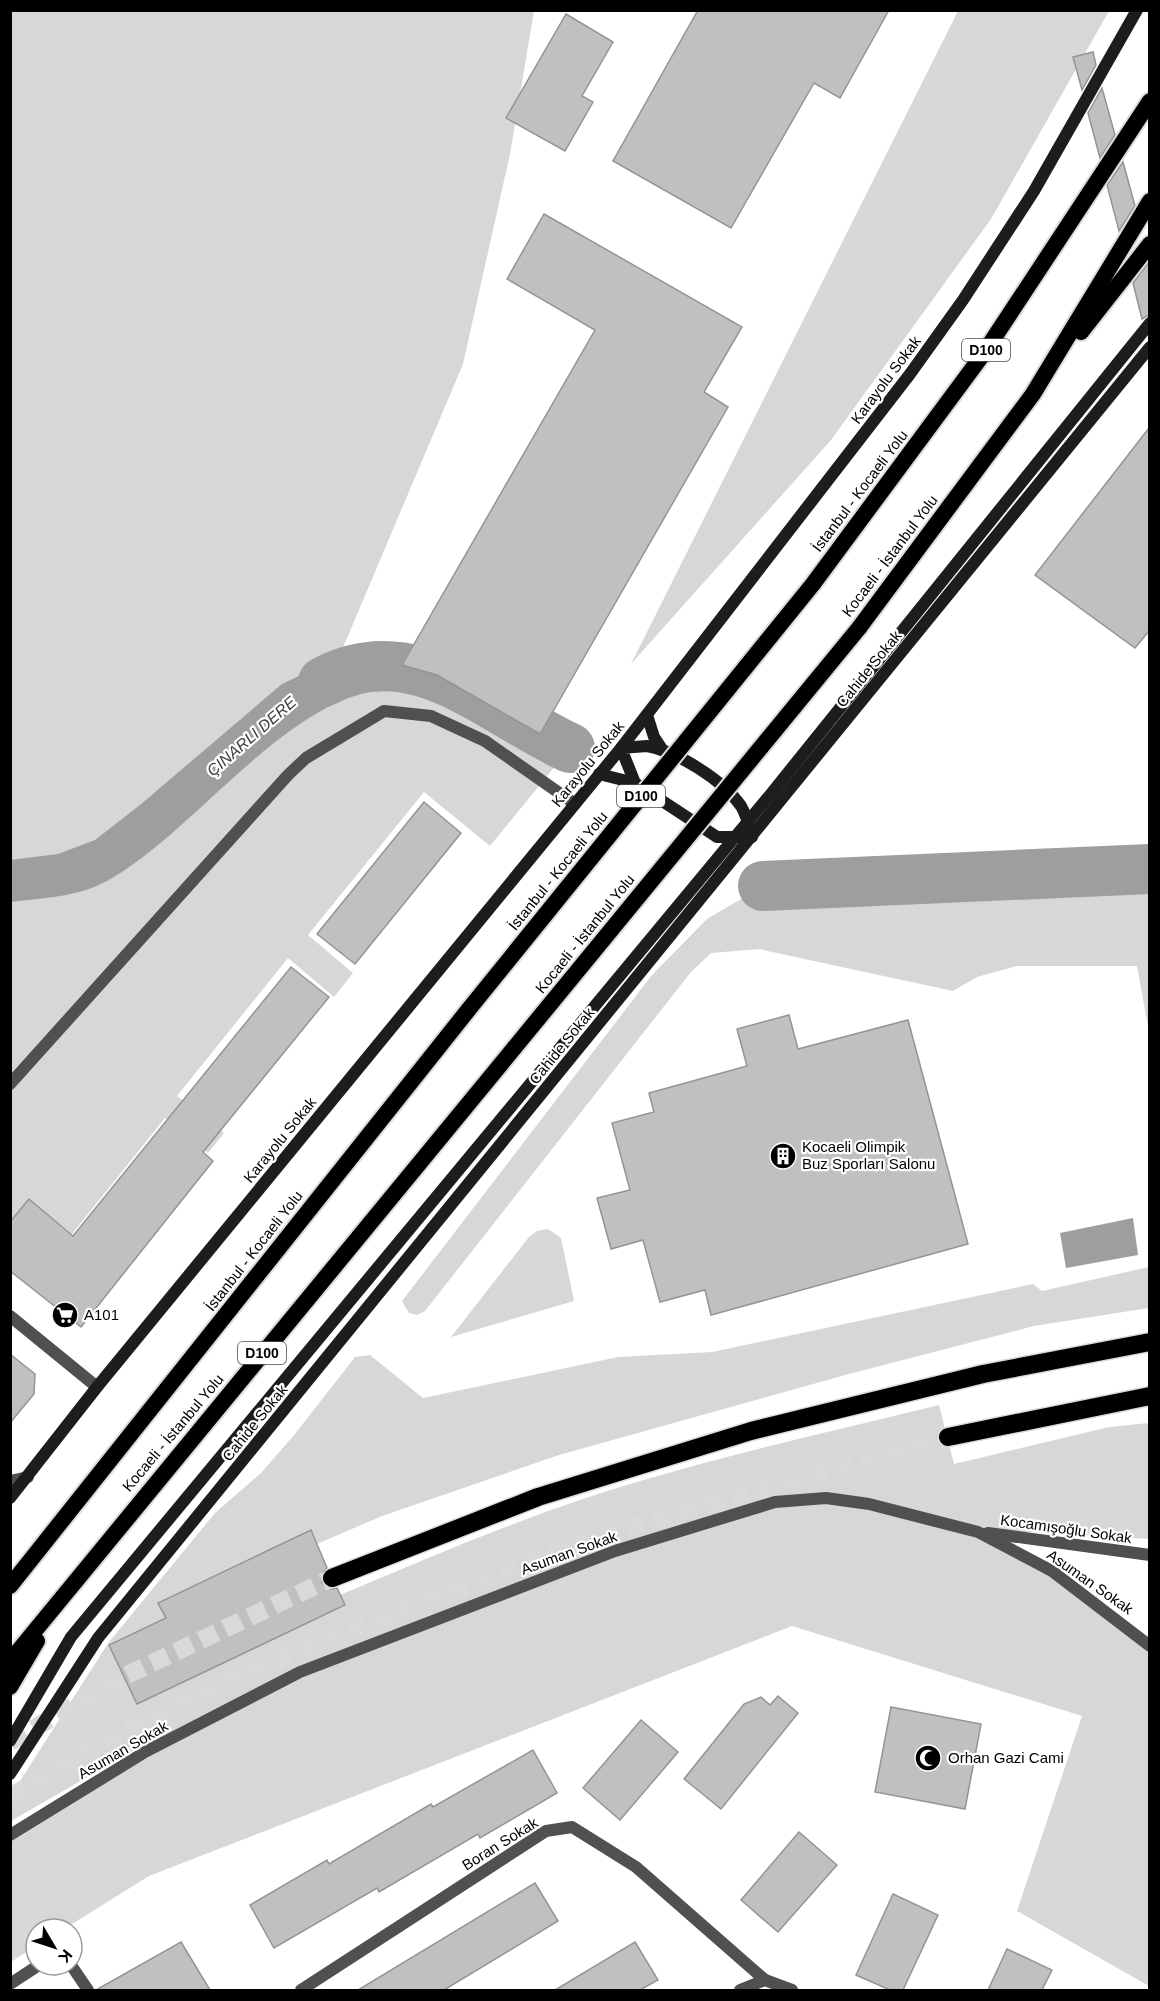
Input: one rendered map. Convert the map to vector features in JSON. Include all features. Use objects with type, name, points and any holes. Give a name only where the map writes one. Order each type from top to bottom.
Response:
[{"type":"highway","name":"İstanbul - Kocaeli Yolu","points":[[10,1586],[469,1009],[813,584],[984,353],[1149,101]]},
{"type":"highway","name":"Kocaeli - İstanbul Yolu","points":[[10,1661],[859,628],[1033,394],[1149,201]]},
{"type":"highway","points":[[1033,394],[1149,244]]},
{"type":"highway","points":[[332,1578],[538,1497],[751,1431],[983,1374],[1149,1342]]},
{"type":"highway","points":[[948,1437],[1149,1396]]},
{"type":"highway","points":[[10,1688],[65,1592]]},
{"type":"main road","name":"Karayolu Sokak","points":[[10,1498],[97,1387],[621,748],[910,374],[963,300],[1034,191],[1137,10]]},
{"type":"main road","name":"Cahide Sokak","points":[[10,1741],[71,1636],[770,795],[1149,323]]},
{"type":"main road","name":"Cahide Sokak","points":[[10,1774],[98,1638],[1149,347]]},
{"type":"main road","points":[[647,715],[654,737],[662,749]]},
{"type":"main road","points":[[599,774],[635,783],[717,837],[733,839],[752,837],[748,820],[741,806],[730,794],[686,760],[662,749],[647,746],[621,748],[635,783]]},
{"type":"main road","points":[[741,806],[755,804],[770,795]]},
{"type":"main road","points":[[711,865],[719,851],[717,837]]},
{"type":"street","points":[[10,1084],[288,775],[306,759],[384,711],[431,716],[485,741],[575,804]]},
{"type":"street","points":[[10,1316],[97,1387]]},
{"type":"street","points":[[10,1482],[28,1477]]},
{"type":"street","name":"Asuman Sokak","points":[[10,1835],[145,1752],[300,1672],[615,1551],[775,1502],[826,1498],[869,1504],[978,1532],[1052,1571],[1122,1622],[1149,1646]]},
{"type":"street","name":"Kocamışoğlu Sokak","points":[[978,1532],[1149,1555]]},
{"type":"street","name":"Boran Sokak","points":[[301,1990],[546,1831],[572,1827],[636,1867],[765,1980]]},
{"type":"street","points":[[10,1984],[24,1975]]},
{"type":"street","points":[[79,1977],[88,1990]]},
{"type":"street","points":[[741,1990],[765,1980],[792,1990]]},
{"type":"shaded area","points":[[11,11],[534,11],[510,154],[463,364],[339,657],[334,676],[402,665],[570,748],[490,846],[424,792],[308,935],[353,973],[334,997],[288,958],[177,1096],[224,1133],[208,1153],[165,1118],[72,1234],[29,1199],[11,1222]]},
{"type":"shaded area","points":[[958,11],[1109,11],[991,219],[831,440],[631,664]]},
{"type":"shaded area","points":[[1149,873],[1149,1032],[1137,966],[1017,966],[977,977],[953,991],[759,949],[711,953],[691,972],[425,1311],[417,1315],[409,1313],[402,1301],[652,975],[707,919],[763,886]]},
{"type":"shaded area","points":[[548,1229],[561,1238],[574,1301],[451,1337],[529,1237],[537,1231]]},
{"type":"shaded area","points":[[1149,1267],[1149,1308],[1034,1326],[849,1374],[559,1455],[382,1516],[317,1544],[311,1531],[159,1603],[166,1618],[109,1645],[137,1703],[344,1606],[340,1595],[524,1520],[630,1484],[762,1448],[939,1405],[954,1464],[1109,1427],[1149,1423],[1149,1539],[1030,1532],[980,1532],[1052,1571],[1149,1646],[1149,1986],[1017,1911],[1082,1716],[792,1626],[149,1876],[83,1917],[24,1917],[24,1954],[11,1962],[11,1835],[144,1752],[143,1745],[11,1821],[11,1795],[109,1642],[215,1513],[261,1473],[295,1434],[355,1357],[370,1355],[423,1398],[618,1357],[712,1352],[1033,1284],[1042,1291]]},
{"type":"water","points":[[339,657],[335,676],[382,665],[417,668],[461,687],[509,712],[570,748],[559,762],[478,710],[446,693],[433,689],[387,687],[343,700],[301,723],[260,754],[145,856],[107,881],[72,894],[11,902],[10,860],[58,854],[95,840],[140,805],[282,684]]},
{"type":"water","points":[[1133,1218],[1138,1255],[1066,1268],[1060,1233]]},
{"type":"building","points":[[698,10],[889,10],[840,98],[814,83],[731,228],[613,161]]},
{"type":"building","points":[[566,14],[613,42],[582,96],[593,102],[565,151],[506,118]]},
{"type":"building","points":[[1093,52],[1096,65],[1082,90],[1073,57]]},
{"type":"building","points":[[1102,88],[1115,135],[1100,158],[1088,113]]},
{"type":"building","points":[[1123,162],[1135,206],[1119,231],[1107,185]]},
{"type":"building","points":[[544,214],[742,327],[704,392],[728,407],[540,734],[437,675],[402,665],[595,330],[507,279]]},
{"type":"building","points":[[1149,262],[1149,315],[1142,319],[1133,283]]},
{"type":"building","points":[[1149,428],[1149,631],[1135,648],[1035,575]]},
{"type":"building","points":[[424,802],[461,833],[355,964],[317,934]]},
{"type":"building","points":[[291,967],[329,997],[203,1152],[213,1161],[81,1327],[10,1271],[10,1222],[29,1199],[73,1236]]},
{"type":"building","name":"Kocaeli Olimpik Buz Sporları Salonu","points":[[789,1015],[798,1049],[908,1020],[968,1244],[711,1315],[705,1290],[660,1302],[643,1240],[611,1249],[597,1198],[630,1190],[612,1123],[654,1112],[649,1093],[747,1066],[737,1029]]},
{"type":"building","points":[[10,1354],[35,1374],[34,1394],[10,1423]]},
{"type":"building","points":[[311,1530],[327,1568],[321,1576],[322,1583],[330,1589],[337,1588],[345,1605],[137,1704],[109,1645],[166,1618],[158,1603]]},
{"type":"building","points":[[778,1696],[798,1713],[721,1809],[684,1779],[744,1704],[761,1697],[770,1705]]},
{"type":"building","name":"Orhan Gazi Cami","points":[[891,1707],[981,1724],[965,1809],[875,1792]]},
{"type":"building","points":[[641,1720],[678,1752],[620,1820],[583,1788]]},
{"type":"building","points":[[533,1750],[557,1793],[480,1838],[478,1834],[379,1892],[377,1888],[274,1948],[250,1905],[327,1860],[329,1864],[431,1804],[433,1807]]},
{"type":"building","points":[[799,1832],[837,1865],[778,1932],[741,1900]]},
{"type":"building","points":[[535,1883],[558,1921],[444,1990],[358,1990]]},
{"type":"building","points":[[893,1894],[938,1915],[903,1990],[890,1990],[856,1975]]},
{"type":"building","points":[[181,1942],[210,1990],[96,1990]]},
{"type":"building","points":[[635,1942],[658,1980],[640,1990],[555,1990]]},
{"type":"building","points":[[1007,1949],[1052,1970],[1042,1990],[988,1990]]},
{"type":"waterway","name":"ÇINARLI DERE","points":[[323,682],[356,669],[389,666],[420,671],[481,698],[570,748]]},
{"type":"waterway","points":[[763,886],[1150,869]]},
{"type":"tunnel","points":[[10,1797],[100,1743],[196,1695],[335,1635],[595,1537],[948,1437]]},
{"type":"tunnel","points":[[10,1742],[125,1676],[332,1578]]},
{"type":"place","name":"Kocaeli Olimpik Buz Sporları Salonu","points":[[783,1156]]},
{"type":"place","name":"A101","points":[[65,1315]]},
{"type":"place","name":"Orhan Gazi Cami","points":[[928,1758]]}]
